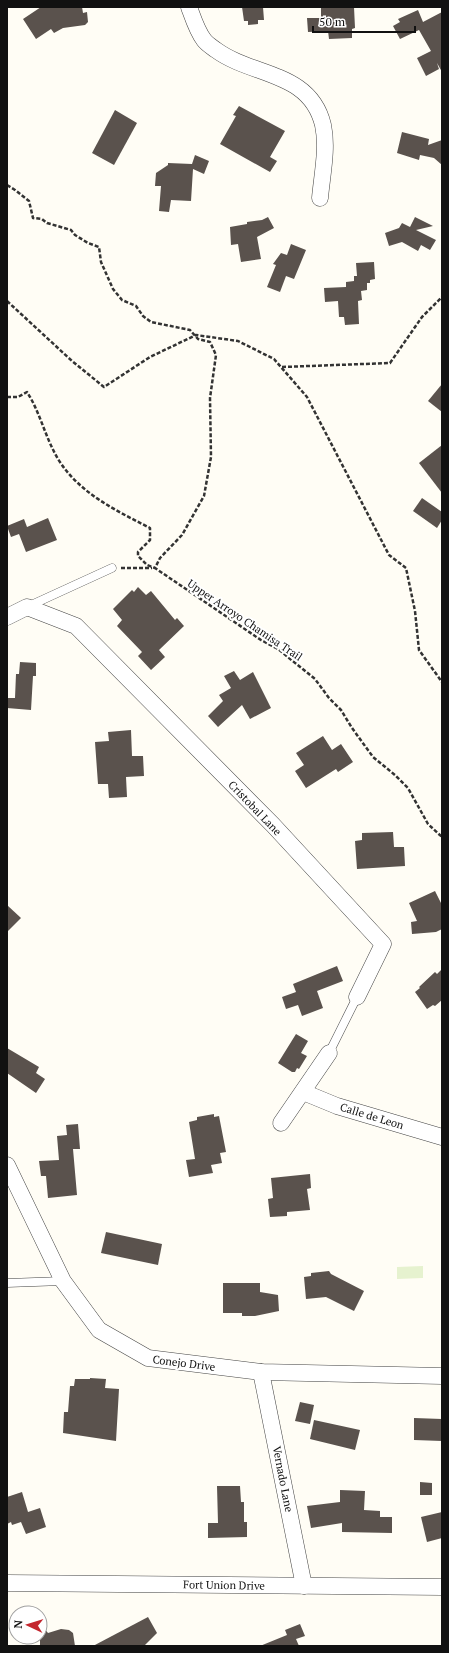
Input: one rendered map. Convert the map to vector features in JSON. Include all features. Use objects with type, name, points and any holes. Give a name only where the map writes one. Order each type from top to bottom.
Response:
[{"type":"street","points":[[189,7],[194,23],[204,41],[225,56],[286,80],[304,91],[316,107],[323,125],[325,146],[320,198]]},
{"type":"street","points":[[7,617],[26,607]]},
{"type":"street","name":"Cristobal Lane","points":[[26,607],[76,626],[273,825],[383,944],[357,997]]},
{"type":"street","points":[[281,1123],[329,1053]]},
{"type":"street","name":"Calle de Leon","points":[[303,1092],[337,1106],[442,1137]]},
{"type":"street","name":"Conejo Drive","points":[[7,1166],[63,1281],[99,1330],[148,1358],[261,1372],[442,1376]]},
{"type":"street","name":"Vernado Lane","points":[[261,1372],[304,1586]]},
{"type":"street","name":"Fort Union Drive","points":[[7,1583],[442,1587]]},
{"type":"lane","points":[[26,607],[112,568]]},
{"type":"lane","name":"Cristobal Lane","points":[[329,1053],[357,997]]},
{"type":"lane","points":[[7,1282],[63,1281]]},
{"type":"path","points":[[7,185],[29,201],[32,218],[42,219],[47,223],[71,230],[75,235],[88,243],[99,247],[101,262],[113,289],[122,300],[136,306],[143,316],[151,322],[190,330],[198,338],[210,342],[216,355],[210,398],[211,457],[204,496],[182,535],[160,558],[155,568],[112,568]]},
{"type":"path","points":[[281,367],[390,363],[422,317],[442,297]]},
{"type":"path","points":[[7,301],[72,361],[104,387],[150,357],[196,335],[238,341],[274,359],[307,398],[389,555],[406,568],[416,611],[419,650],[442,682]]},
{"type":"path","name":"Upper Arroyo Chamisa Trail","points":[[7,397],[18,397],[27,392],[34,403],[58,459],[71,476],[92,497],[150,528],[150,540],[138,552],[138,556],[147,565],[155,568],[261,640],[278,649],[311,676],[341,710],[373,757],[408,788],[428,824],[442,837]]},
{"type":"green space","points":[[423,1266],[423,1278],[397,1279],[397,1267]]},
{"type":"building","points":[[41,7],[82,7],[83,13],[87,12],[88,22],[85,25],[63,28],[54,33],[51,29],[36,39],[23,19]]},
{"type":"building","points":[[242,7],[263,7],[264,20],[258,20],[258,24],[248,25],[248,21],[244,21]]},
{"type":"building","points":[[354,7],[355,28],[352,29],[352,38],[329,39],[328,31],[308,32],[307,18],[321,18],[321,8]]},
{"type":"building","points":[[418,10],[423,22],[442,12],[442,72],[437,63],[439,69],[426,76],[417,58],[431,51],[419,30],[400,39],[393,26],[400,22],[398,19]]},
{"type":"building","points":[[239,106],[285,131],[270,157],[277,161],[270,172],[220,144],[236,116],[233,115]]},
{"type":"building","points":[[115,110],[137,123],[114,165],[92,153]]},
{"type":"building","points":[[402,132],[429,139],[428,145],[442,140],[442,165],[434,158],[420,155],[419,160],[397,153]]},
{"type":"building","points":[[195,155],[209,161],[204,174],[193,169],[191,201],[171,200],[169,212],[159,211],[161,186],[155,186],[156,173],[168,165],[168,163],[192,164]]},
{"type":"building","points":[[268,217],[274,228],[257,237],[261,259],[241,262],[238,244],[231,245],[230,227],[247,224],[247,222],[262,220]]},
{"type":"building","points":[[415,217],[433,226],[416,230],[436,240],[430,250],[421,245],[418,251],[402,242],[389,246],[385,233],[399,228],[402,223],[410,227]]},
{"type":"building","points":[[291,244],[306,250],[294,279],[286,276],[280,292],[267,287],[276,265],[273,264],[281,253],[287,255]]},
{"type":"building","points":[[374,262],[375,279],[370,280],[370,283],[367,283],[367,290],[361,291],[362,300],[358,301],[359,324],[345,325],[344,317],[339,317],[338,301],[325,302],[324,288],[346,287],[346,282],[354,281],[354,276],[357,276],[356,263]]},
{"type":"building","points":[[442,384],[442,412],[428,401]]},
{"type":"building","points":[[442,445],[442,493],[419,463]]},
{"type":"building","points":[[422,498],[442,512],[442,520],[437,528],[413,511]]},
{"type":"building","points":[[48,518],[57,540],[26,552],[19,534],[11,537],[7,526],[24,519],[27,527]]},
{"type":"building","points":[[138,587],[146,595],[151,591],[175,620],[177,618],[184,626],[159,650],[165,657],[151,670],[138,656],[142,652],[117,626],[122,620],[113,609],[132,590],[134,592]]},
{"type":"building","points":[[20,662],[36,663],[36,676],[33,676],[31,710],[7,708],[7,698],[15,698],[16,674],[19,674]]},
{"type":"building","points":[[234,671],[240,680],[253,672],[271,708],[250,719],[242,705],[218,727],[208,716],[223,701],[219,695],[231,688],[224,676]]},
{"type":"building","points":[[131,730],[132,756],[143,756],[144,776],[126,777],[127,797],[109,798],[108,784],[98,784],[95,742],[109,741],[108,732]]},
{"type":"building","points":[[323,736],[332,750],[341,744],[353,762],[338,772],[336,769],[306,788],[295,771],[304,765],[296,753]]},
{"type":"building","points":[[393,832],[394,847],[404,847],[405,866],[357,869],[355,841],[362,840],[362,833]]},
{"type":"building","points":[[435,891],[442,905],[442,929],[436,932],[412,934],[411,922],[417,921],[409,903]]},
{"type":"building","points":[[7,905],[21,918],[7,932]]},
{"type":"building","points":[[337,966],[343,981],[317,991],[323,1008],[302,1016],[298,1005],[286,1009],[282,997],[296,992],[293,984]]},
{"type":"building","points":[[442,969],[442,1000],[435,1006],[433,1005],[427,1009],[415,992],[435,972],[437,974]]},
{"type":"building","points":[[296,1034],[308,1041],[301,1053],[307,1056],[299,1069],[297,1068],[295,1072],[292,1072],[278,1063]]},
{"type":"building","points":[[7,1048],[39,1067],[36,1073],[45,1079],[36,1093],[7,1073]]},
{"type":"building","points":[[214,1114],[214,1117],[219,1116],[226,1152],[220,1153],[222,1163],[211,1165],[213,1173],[189,1177],[186,1160],[195,1159],[189,1122],[197,1120],[197,1117]]},
{"type":"building","points":[[78,1124],[80,1149],[73,1149],[77,1195],[48,1198],[46,1176],[41,1176],[39,1161],[59,1160],[57,1136],[67,1135],[66,1125]]},
{"type":"building","points":[[310,1174],[311,1188],[307,1189],[310,1210],[287,1212],[287,1216],[270,1217],[268,1199],[273,1198],[271,1178]]},
{"type":"building","points":[[106,1232],[162,1244],[158,1265],[101,1253]]},
{"type":"building","points":[[329,1271],[331,1274],[364,1291],[354,1311],[326,1297],[306,1299],[304,1277],[311,1276],[311,1273]]},
{"type":"building","points":[[223,1283],[260,1283],[260,1292],[278,1295],[279,1311],[255,1316],[242,1316],[242,1313],[223,1313]]},
{"type":"building","points":[[75,1379],[106,1379],[105,1388],[119,1389],[116,1441],[63,1433],[64,1412],[68,1412],[70,1386],[74,1386]]},
{"type":"building","points":[[300,1402],[314,1405],[310,1424],[295,1421]]},
{"type":"building","points":[[414,1418],[442,1419],[442,1441],[414,1440]]},
{"type":"building","points":[[314,1420],[360,1430],[355,1450],[310,1439]]},
{"type":"building","points":[[420,1482],[432,1483],[432,1495],[420,1495]]},
{"type":"building","points":[[217,1486],[240,1486],[241,1502],[244,1502],[244,1522],[247,1522],[247,1537],[208,1538],[208,1523],[218,1523]]},
{"type":"building","points":[[340,1490],[365,1491],[364,1510],[380,1511],[380,1517],[392,1517],[392,1533],[342,1532],[342,1523],[311,1528],[307,1506],[340,1502]]},
{"type":"building","points":[[22,1492],[28,1512],[40,1508],[46,1527],[26,1534],[21,1522],[12,1525],[11,1522],[7,1524],[7,1497]]},
{"type":"building","points":[[442,1512],[442,1538],[427,1542],[421,1517]]},
{"type":"building","points":[[148,1617],[157,1633],[144,1646],[93,1646]]},
{"type":"building","points":[[300,1624],[305,1636],[296,1639],[299,1646],[260,1646],[287,1635],[285,1630]]},
{"type":"building","points":[[61,1629],[69,1630],[73,1633],[75,1646],[40,1646],[48,1645],[48,1633]]}]
